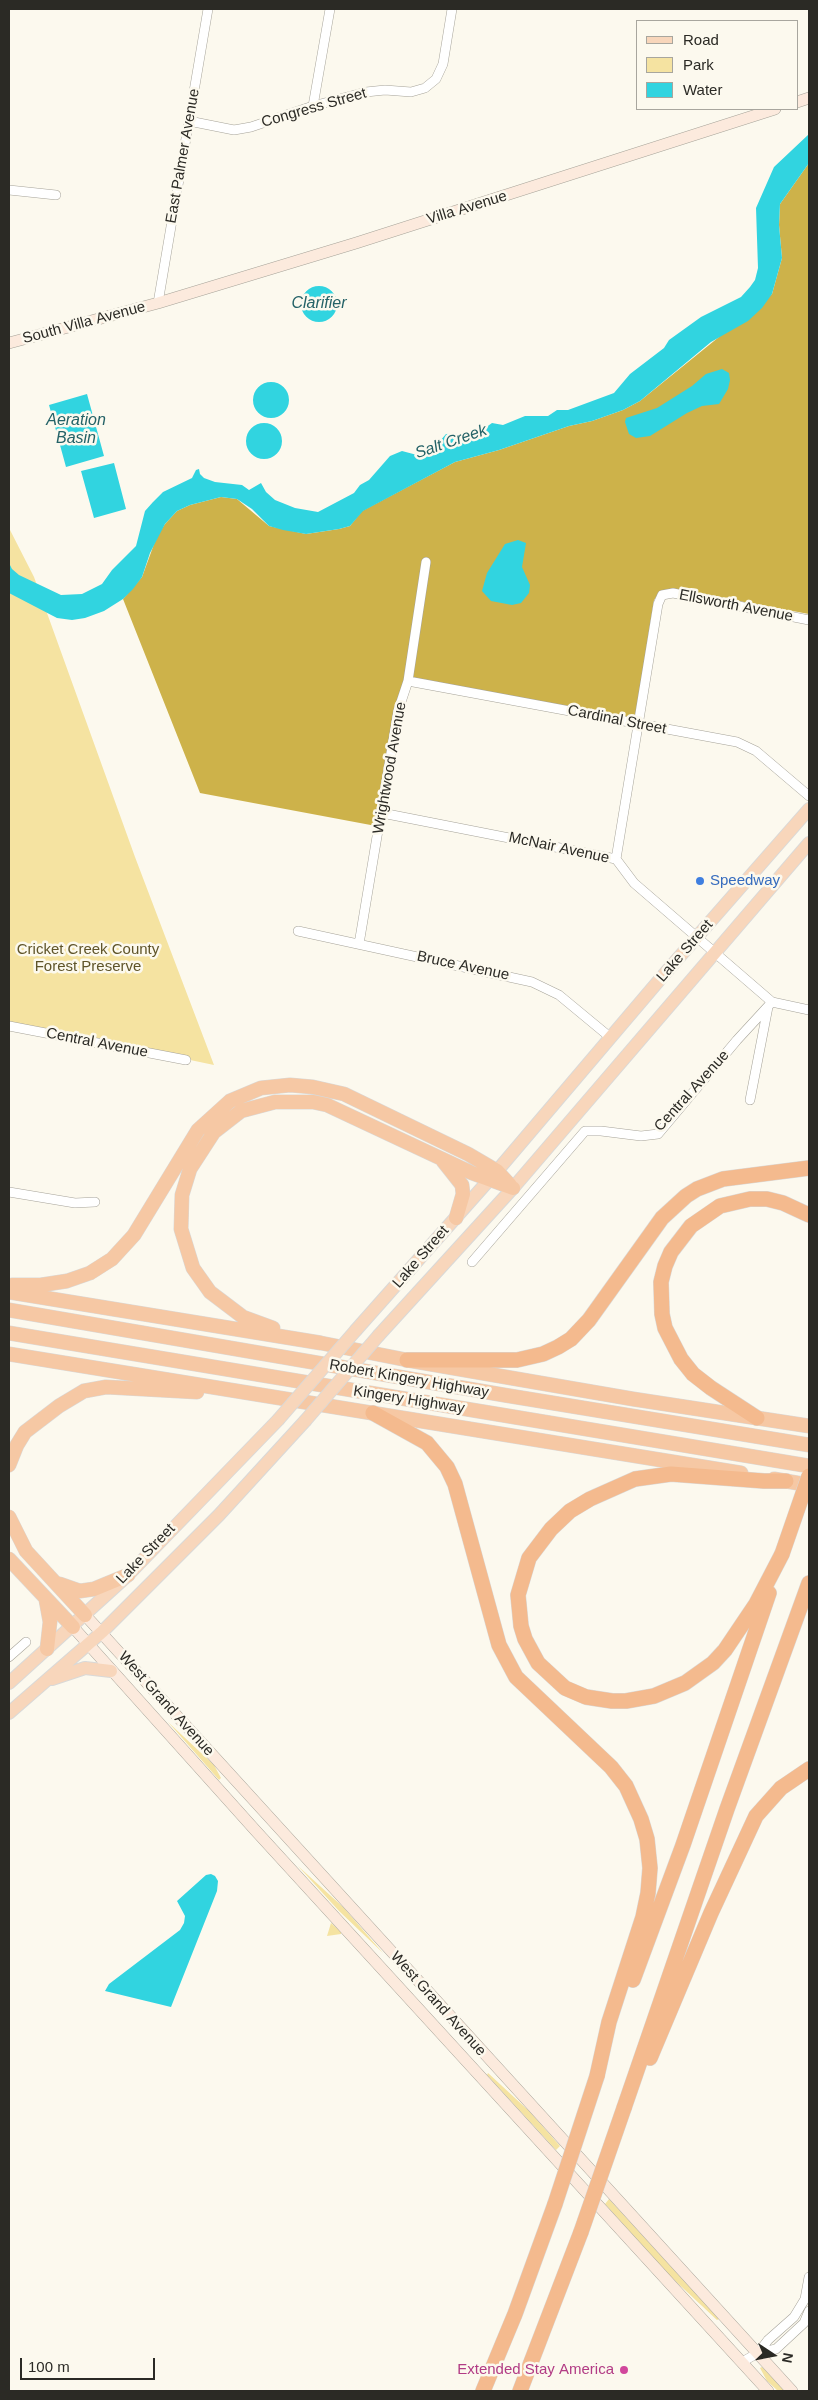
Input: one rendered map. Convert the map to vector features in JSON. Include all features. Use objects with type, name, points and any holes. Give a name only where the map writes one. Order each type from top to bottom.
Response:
[{"type":"highway","points":[[9,1284],[42,1285],[67,1281],[90,1273],[112,1259],[134,1234],[198,1130],[230,1101],[261,1088],[290,1085],[313,1087],[344,1094],[468,1154],[493,1175],[513,1188]]},
{"type":"highway","points":[[321,1343],[262,1325],[243,1317],[219,1300],[202,1282],[188,1256],[181,1219],[182,1195],[195,1159],[214,1132],[241,1111],[275,1102],[313,1102],[327,1105],[439,1157],[493,1175]]},
{"type":"highway","points":[[439,1157],[462,1185],[463,1194],[456,1218]]},
{"type":"highway","points":[[407,1360],[517,1360],[543,1354],[558,1347],[571,1339],[585,1324],[662,1218],[686,1196],[697,1189],[722,1179],[809,1168]]},
{"type":"highway","points":[[757,1418],[692,1374],[681,1359],[665,1328],[662,1314],[660,1298],[665,1266],[671,1252],[691,1226],[720,1206],[750,1199],[767,1200],[783,1203],[809,1215]]},
{"type":"highway","points":[[9,1292],[809,1426]]},
{"type":"highway","name":"Robert Kingery Highway","points":[[9,1310],[809,1445]]},
{"type":"highway","name":"Kingery Highway","points":[[9,1333],[809,1466]]},
{"type":"highway","points":[[9,1354],[809,1485]]},
{"type":"highway","points":[[9,1465],[17,1445],[25,1432],[59,1406],[84,1391],[106,1387],[268,1396]]},
{"type":"highway","points":[[373,1413],[427,1443],[447,1466],[455,1484],[499,1645],[516,1677],[611,1767],[626,1786],[641,1820],[647,1839],[650,1868],[644,1917],[608,2022],[597,2076]]},
{"type":"highway","points":[[782,1554],[756,1604],[725,1650],[713,1663],[685,1683],[654,1696],[626,1701],[612,1701],[586,1697],[565,1688],[538,1663],[525,1639],[521,1626],[518,1595],[521,1578],[529,1558],[551,1529],[570,1511],[590,1499],[635,1479],[671,1474],[786,1481]]},
{"type":"highway","points":[[483,2391],[515,2314],[555,2204],[597,2076],[683,1845],[809,1476]]},
{"type":"highway","points":[[9,1516],[26,1551],[85,1615]]},
{"type":"highway","points":[[9,1559],[73,1627]]},
{"type":"highway","points":[[56,1582],[80,1591],[94,1589],[128,1575]]},
{"type":"highway","points":[[520,2391],[581,2232],[727,1809],[809,1583]]},
{"type":"highway","points":[[46,1600],[50,1622],[47,1649]]},
{"type":"highway","points":[[624,2108],[665,2027],[711,1913],[756,1816],[781,1788],[809,1769]]},
{"type":"main road","name":"Villa Avenue","points":[[158,303],[480,204],[772,110]]},
{"type":"main road","name":"South Villa Avenue","points":[[9,343],[158,303]]},
{"type":"main road","name":"Lake Street","points":[[9,1683],[73,1627],[128,1575],[278,1420],[456,1218],[809,809]]},
{"type":"main road","name":"Lake Street","points":[[9,1713],[102,1632],[219,1515],[513,1188],[809,843]]},
{"type":"main road","name":"West Grand Avenue","points":[[85,1615],[792,2391]]},
{"type":"main road","name":"West Grand Avenue","points":[[73,1627],[768,2391]]},
{"type":"main road","points":[[45,1682],[85,1668],[111,1671]]},
{"type":"street","name":"East Palmer Avenue","points":[[158,303],[208,9]]},
{"type":"street","points":[[313,106],[330,9]]},
{"type":"street","name":"Congress Street","points":[[188,121],[234,130],[366,92],[385,90],[418,91],[436,79],[443,64],[452,9]]},
{"type":"street","points":[[9,190],[56,195]]},
{"type":"street","name":"Wrightwood Avenue","points":[[359,944],[398,711],[408,681],[426,562]]},
{"type":"street","name":"Ellsworth Avenue","points":[[638,724],[658,604],[662,595],[673,593],[809,620]]},
{"type":"street","name":"Cardinal Street","points":[[408,681],[737,742],[756,751],[809,796]]},
{"type":"street","points":[[616,859],[638,724]]},
{"type":"street","name":"McNair Avenue","points":[[382,812],[616,859],[634,883],[714,952],[770,1005]]},
{"type":"street","name":"Bruce Avenue","points":[[298,931],[532,982],[559,995],[612,1038]]},
{"type":"street","points":[[750,1100],[770,1005],[809,1010]]},
{"type":"street","name":"Central Avenue","points":[[472,1262],[585,1131],[641,1136],[658,1134],[737,1040],[770,1005]]},
{"type":"street","name":"Central Avenue","points":[[9,1026],[186,1060]]},
{"type":"street","points":[[9,1192],[75,1203],[94,1202]]},
{"type":"street","points":[[9,1657],[26,1642]]},
{"type":"street","points":[[758,2353],[768,2340],[794,2317],[805,2298],[809,2277]]},
{"type":"street","points":[[742,2362],[758,2353],[776,2349],[804,2323],[809,2311]]},
{"type":"green space","name":"Cricket Creek County Forest Preserve","points":[[9,528],[34,577],[135,857],[214,1065],[9,1022]]},
{"type":"green space","points":[[168,1722],[214,1765],[221,1778],[219,1780]]},
{"type":"green space","points":[[298,1866],[343,1907],[383,1953],[339,1911]]},
{"type":"green space","points":[[331,1923],[341,1932],[341,1934],[327,1936]]},
{"type":"green space","points":[[488,2073],[529,2111],[560,2146],[556,2150],[487,2075]]},
{"type":"green space","points":[[609,2199],[719,2319],[717,2320],[670,2276],[605,2204]]},
{"type":"green space","points":[[762,2367],[785,2391],[778,2391],[767,2381],[760,2368]]},
{"type":"shaded area","points":[[809,163],[809,614],[673,589],[660,592],[654,600],[635,719],[421,679],[400,693],[396,702],[376,826],[200,793],[123,599],[142,577],[157,536],[177,511],[190,505],[221,497],[237,499],[269,526],[306,534],[339,529],[350,526],[362,511],[455,462],[499,450],[569,426],[592,421],[623,410],[640,401],[772,294],[782,258],[779,225],[780,204]]},
{"type":"water","name":"Salt Creek","points":[[809,134],[809,163],[780,204],[779,225],[782,258],[772,294],[762,308],[748,321],[711,342],[640,401],[623,410],[592,421],[569,426],[499,450],[455,462],[363,511],[350,526],[339,529],[306,534],[269,526],[252,509],[237,499],[221,497],[190,505],[177,511],[165,524],[150,553],[142,577],[133,589],[123,599],[104,611],[85,618],[72,620],[57,618],[9,593],[9,563],[12,569],[19,575],[61,595],[82,594],[102,584],[112,570],[136,546],[145,511],[163,492],[192,478],[196,470],[199,469],[200,474],[204,478],[215,482],[242,485],[249,490],[261,483],[266,492],[275,500],[295,508],[318,512],[354,493],[360,485],[369,480],[390,456],[402,451],[417,455],[424,447],[440,441],[446,434],[478,433],[492,423],[503,425],[525,416],[548,416],[557,410],[568,410],[614,393],[630,374],[664,348],[669,340],[701,317],[741,297],[750,287],[755,280],[758,268],[756,208],[774,167]]},
{"type":"water","name":"Clarifier","points":[[319,286],[326,287],[332,291],[336,297],[336,311],[332,317],[326,321],[319,322],[312,321],[306,317],[302,311],[301,304],[302,297],[306,291],[312,287]]},
{"type":"water","points":[[722,369],[729,373],[730,380],[728,389],[719,404],[702,406],[650,436],[636,438],[629,434],[625,422],[626,418],[657,408],[692,386],[706,374]]},
{"type":"water","points":[[271,382],[278,383],[284,387],[288,393],[288,407],[284,413],[278,417],[271,418],[264,417],[258,413],[254,407],[253,400],[254,393],[258,387],[264,383]]},
{"type":"water","name":"Aeration Basin","points":[[87,394],[104,456],[66,467],[49,405]]},
{"type":"water","points":[[264,423],[271,424],[277,428],[281,434],[281,448],[277,454],[271,458],[264,459],[257,458],[251,454],[247,448],[246,441],[247,434],[251,428],[257,424]]},
{"type":"water","name":"Aeration Basin","points":[[114,463],[126,509],[94,518],[81,471]]},
{"type":"water","points":[[518,540],[526,543],[522,567],[530,585],[529,593],[521,603],[512,605],[491,601],[482,591],[487,573],[505,544]]},
{"type":"water","points":[[211,1874],[218,1881],[217,1891],[171,2007],[105,1991],[109,1984],[180,1930],[185,1916],[177,1901],[206,1875]]},
{"type":"place","name":"Speedway","points":[[700,881]]},
{"type":"place","name":"Extended Stay America","points":[[624,2370]]}]
